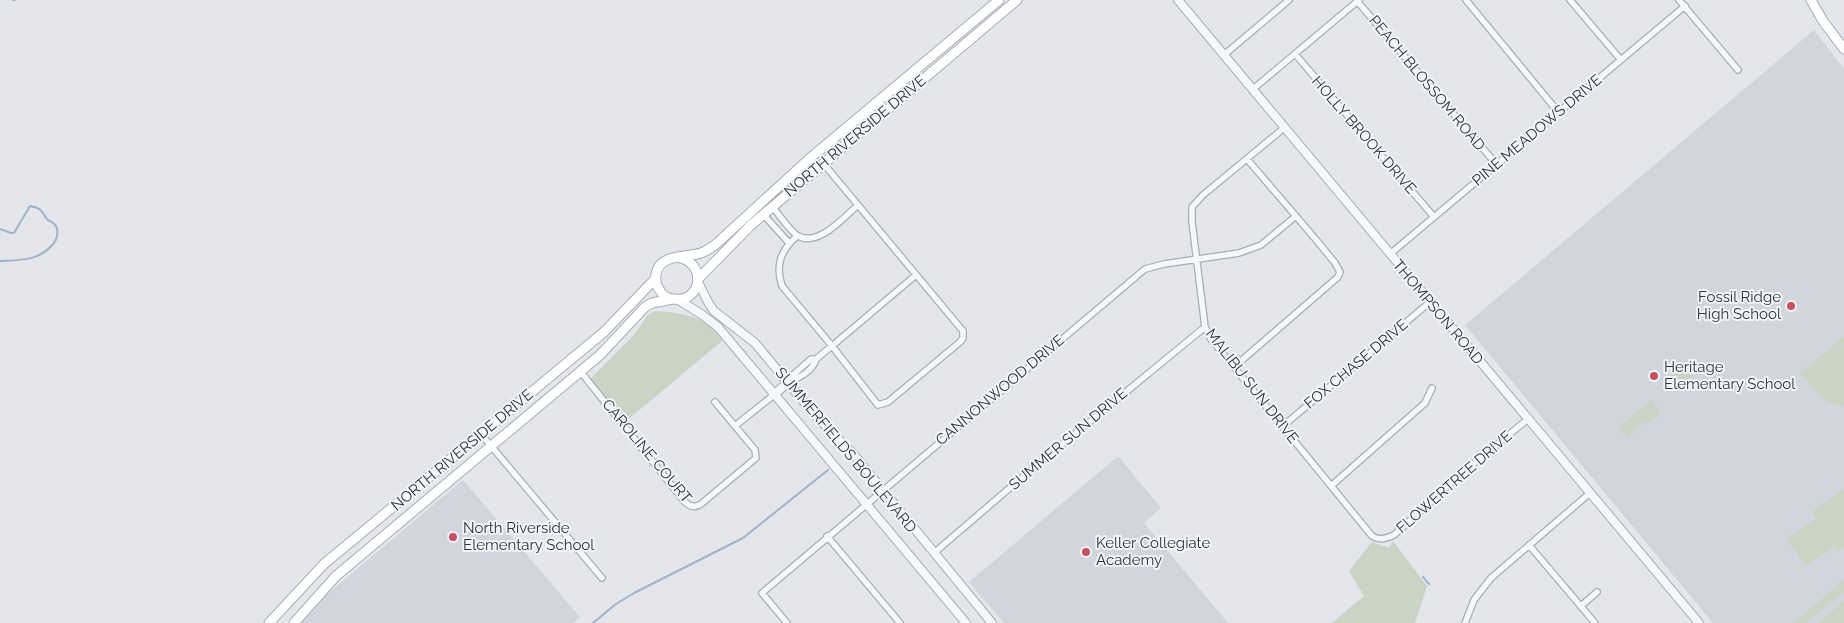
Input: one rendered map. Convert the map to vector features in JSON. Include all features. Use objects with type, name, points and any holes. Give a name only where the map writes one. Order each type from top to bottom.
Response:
[{"type":"main road","name":"NORTH RIVERSIDE DRIVE","points":[[268,623],[324,564],[604,332],[656,278],[657,271],[664,261],[700,253],[715,245],[782,182],[999,0]]},
{"type":"main road","name":"NORTH RIVERSIDE DRIVE","points":[[294,623],[336,576],[609,346],[645,307],[688,297],[694,292],[698,280],[737,237],[1017,0]]},
{"type":"main road","points":[[1811,0],[1823,21],[1844,49]]},
{"type":"main road","points":[[929,59],[936,68]]},
{"type":"main road","points":[[921,65],[928,74]]},
{"type":"main road","points":[[677,257],[690,261],[694,266],[698,280]]},
{"type":"main road","points":[[656,278],[659,290],[668,298],[676,299]]},
{"type":"street","name":"THOMPSON ROAD","points":[[1178,0],[1699,623]]},
{"type":"street","points":[[1224,55],[1289,0]]},
{"type":"street","points":[[1466,0],[1559,112]]},
{"type":"street","points":[[1570,0],[1621,60]]},
{"type":"street","points":[[1679,0],[1738,70]]},
{"type":"street","points":[[1252,90],[1358,1]]},
{"type":"street","name":"PEACH BLOSSOM ROAD","points":[[1358,1],[1496,164]]},
{"type":"street","name":"PINE MEADOWS DRIVE","points":[[1390,254],[1684,6]]},
{"type":"street","name":"HOLLY BROOK DRIVE","points":[[1295,54],[1434,217]]},
{"type":"street","name":"MALIBU SUN DRIVE","points":[[1284,128],[1203,195],[1192,207],[1204,327],[1211,340],[1372,536],[1377,538]]},
{"type":"street","points":[[1234,367],[1338,277],[1340,272],[1336,263],[1247,159]]},
{"type":"street","points":[[823,163],[858,205],[916,275],[963,332],[963,338],[960,342],[882,405],[878,405],[782,286],[779,276],[778,264],[789,243],[798,236],[817,237],[827,232],[858,205]]},
{"type":"street","points":[[772,206],[798,236]]},
{"type":"street","points":[[764,214],[789,243]]},
{"type":"street","name":"CANNONWOOD DRIVE","points":[[787,623],[762,592],[1144,269],[1196,258],[1239,253],[1261,245],[1296,216]]},
{"type":"street","points":[[735,426],[788,382],[797,379],[814,365],[816,359],[916,275]]},
{"type":"street","name":"SUMMERFIELDS BOULEVARD","points":[[698,280],[714,311],[755,344],[814,414],[854,456],[992,623]]},
{"type":"street","name":"SUMMERFIELDS BOULEVARD","points":[[676,299],[718,327],[966,623]]},
{"type":"street","name":"FOX CHASE DRIVE","points":[[1283,426],[1430,302]]},
{"type":"street","name":"SUMMER SUN DRIVE","points":[[934,553],[1026,474],[1204,327]]},
{"type":"street","name":"CAROLINE COURT","points":[[580,371],[688,506],[696,507],[701,504],[756,458],[755,450],[715,402]]},
{"type":"street","points":[[1331,486],[1425,403],[1432,388]]},
{"type":"street","name":"FLOWERTREE DRIVE","points":[[1377,538],[1387,538],[1394,535],[1462,473],[1528,419]]},
{"type":"street","points":[[481,434],[602,578]]},
{"type":"street","points":[[1465,623],[1474,600],[1497,572],[1590,493]]},
{"type":"street","points":[[827,536],[900,623]]},
{"type":"street","points":[[1529,545],[1594,623]]},
{"type":"street","points":[[1580,606],[1597,592]]},
{"type":"shaded area","points":[[1814,30],[1844,69],[1844,623],[1713,623],[1465,325]]},
{"type":"shaded area","name":"Keller Collegiate Academy","points":[[1118,456],[1161,508],[1144,523],[1228,623],[1004,623],[969,582]]},
{"type":"shaded area","name":"North Riverside Elementary School","points":[[463,480],[580,617],[573,623],[301,623],[326,595]]},
{"type":"green space","points":[[655,311],[678,313],[700,320],[712,328],[722,341],[625,422],[590,379],[633,336],[648,315]]},
{"type":"green space","points":[[1844,337],[1844,407],[1824,398],[1814,390],[1800,373]]},
{"type":"green space","points":[[1680,365],[1689,366],[1694,373],[1686,381],[1668,390],[1662,383]]},
{"type":"green space","points":[[1651,400],[1659,410],[1660,415],[1649,423],[1644,422],[1627,437],[1619,427]]},
{"type":"green space","points":[[1844,489],[1844,548],[1839,551],[1835,546],[1806,566],[1787,539],[1817,518],[1812,512]]},
{"type":"green space","points":[[1393,541],[1427,586],[1415,623],[1332,623],[1364,596],[1349,571],[1372,542],[1389,548]]},
{"type":"green space","points":[[1844,580],[1844,592],[1806,623],[1793,623]]},
{"type":"green space","points":[[1844,601],[1844,623],[1818,623]]},
{"type":"waterway","points":[[0,229],[14,233],[30,206],[41,210],[57,228],[54,242],[42,254],[36,257],[0,261]]},
{"type":"waterway","points":[[593,623],[616,604],[634,593],[743,538],[828,470]]},
{"type":"waterway","points":[[1423,577],[1429,584]]},
{"type":"place","name":"Fossil Ridge High School","points":[[1791,306]]},
{"type":"place","name":"Heritage Elementary School","points":[[1654,376]]},
{"type":"place","name":"North Riverside Elementary School","points":[[453,537]]},
{"type":"place","name":"Keller Collegiate Academy","points":[[1086,552]]}]
